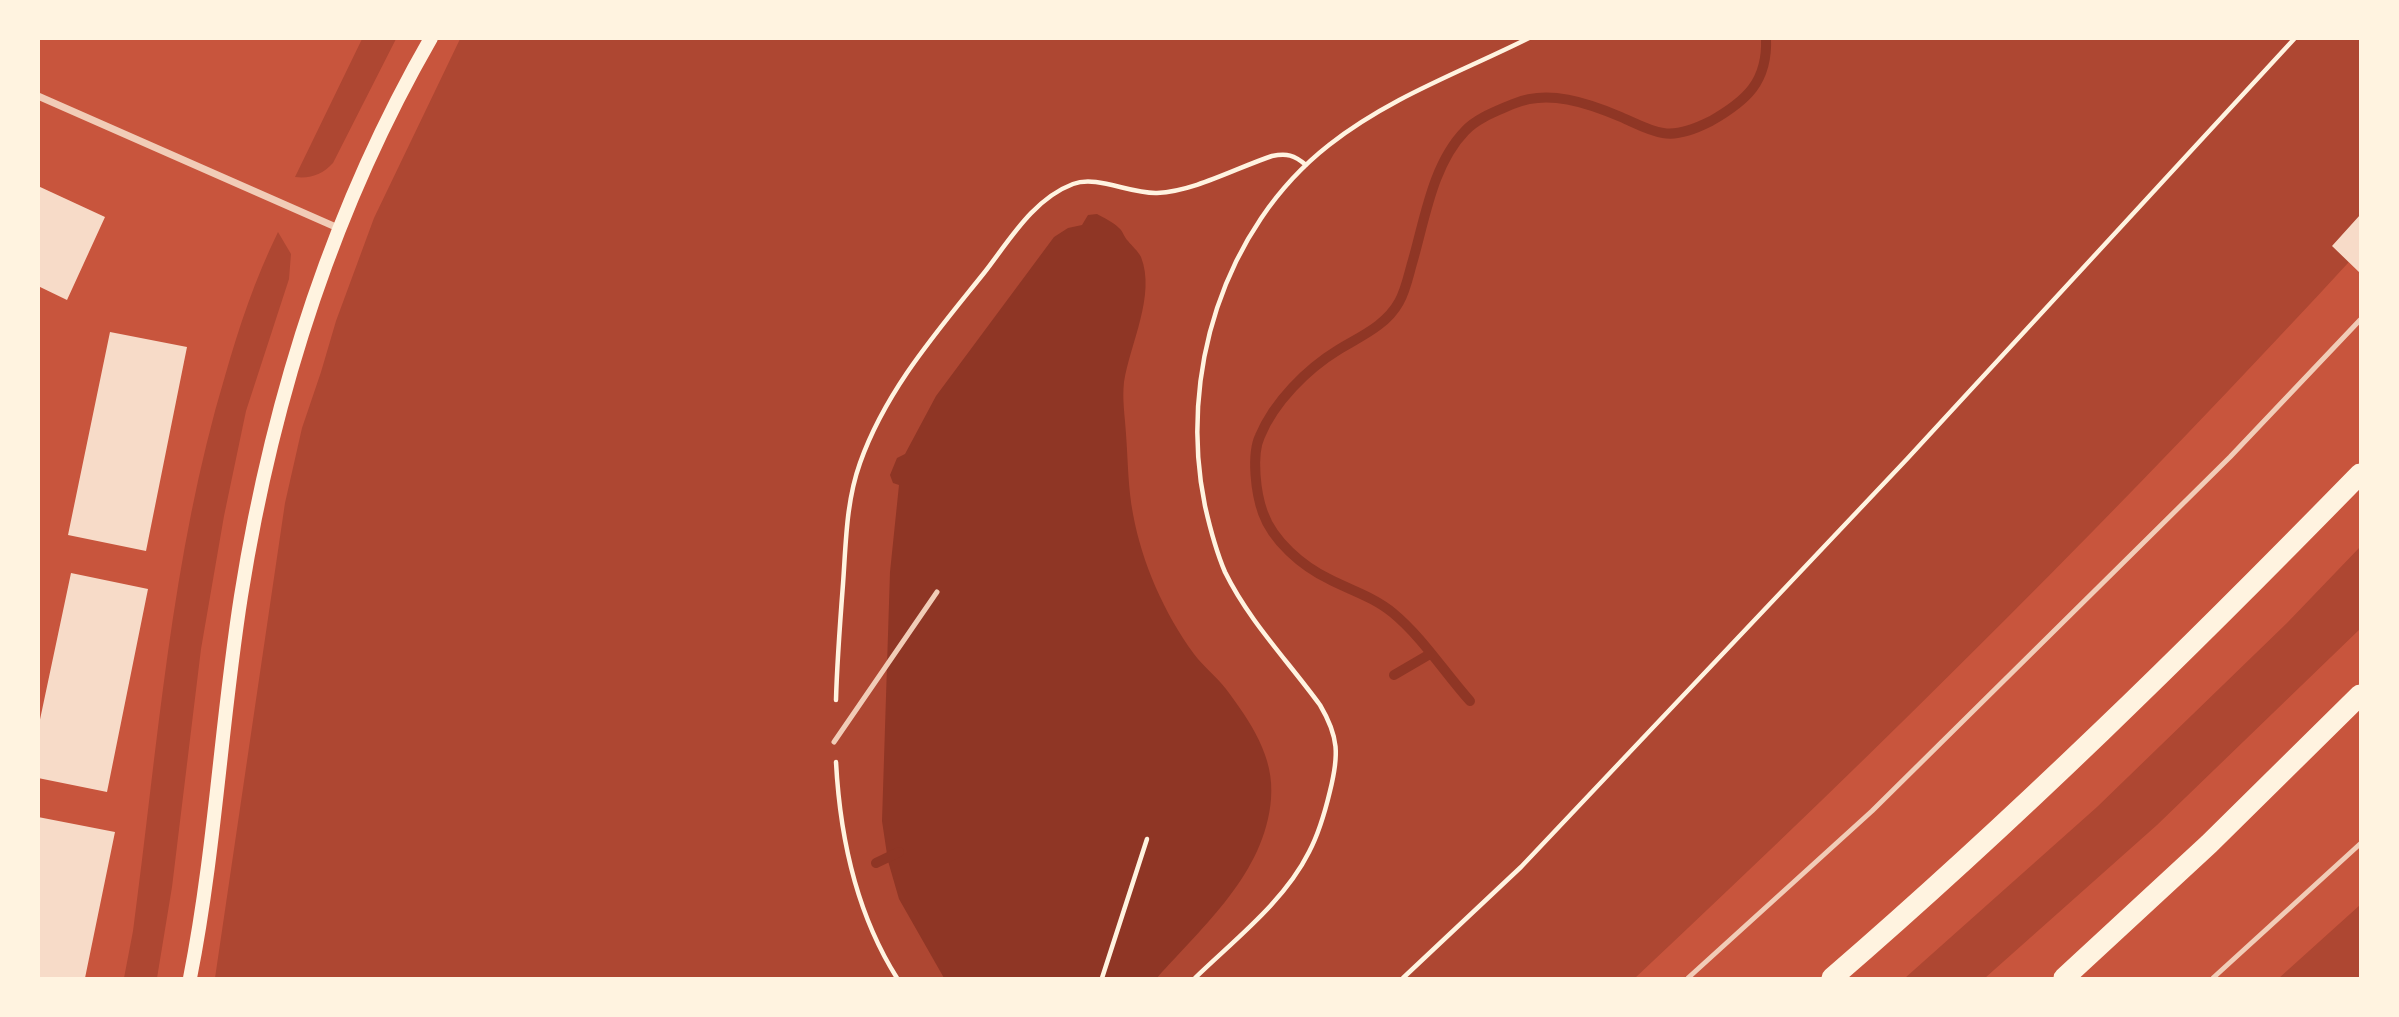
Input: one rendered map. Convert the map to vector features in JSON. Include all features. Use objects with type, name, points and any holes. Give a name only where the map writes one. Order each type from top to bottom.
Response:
[{"type":"highway","points":[[1832,978],[2152,683],[2361,474]]},
{"type":"highway","points":[[2064,978],[2209,844],[2361,695]]},
{"type":"main road","points":[[190,978],[233,654],[256,516],[273,439],[312,301],[338,228],[383,130],[431,38]]},
{"type":"street","points":[[38,96],[338,228]]},
{"type":"lane","points":[[1688,978],[1872,811],[2230,457],[2361,320]]},
{"type":"lane","points":[[834,742],[937,592]]},
{"type":"lane","points":[[2213,978],[2361,844]]},
{"type":"path","points":[[1195,978],[1267,907],[1296,873],[1308,854],[1318,833],[1332,783],[1336,740],[1329,721],[1309,690],[1246,610],[1224,569],[1209,522],[1202,492],[1198,410],[1203,367],[1219,300],[1256,226],[1306,165],[1352,128],[1409,94],[1529,38]]},
{"type":"path","points":[[1403,978],[1521,867],[1897,469],[2295,38]]},
{"type":"path","points":[[897,978],[870,928],[853,877],[842,830],[834,742],[848,521],[860,463],[878,422],[909,369],[1032,213],[1050,197],[1074,184],[1087,181],[1141,193],[1188,188],[1272,156],[1292,155],[1306,165]]},
{"type":"path","points":[[1102,978],[1147,839]]},
{"type":"shaded area","points":[[362,39],[396,39],[333,163],[316,175],[295,177]]},
{"type":"shaded area","points":[[460,39],[2360,39],[2360,250],[2184,437],[2004,621],[1821,801],[1635,978],[215,978],[285,503],[302,428],[336,321],[374,218]]},
{"type":"shaded area","points":[[1097,214],[1120,229],[1140,255],[1145,272],[1144,303],[1123,389],[1131,504],[1142,551],[1173,622],[1194,654],[1235,701],[1259,740],[1265,754],[1271,784],[1266,826],[1257,851],[1229,897],[1157,978],[944,978],[899,899],[888,861],[882,821],[890,572],[899,485],[893,483],[890,475],[897,458],[905,454],[936,396],[1054,237],[1068,228],[1082,225],[1088,215]]},
{"type":"shaded area","points":[[278,232],[291,254],[289,279],[246,411],[224,516],[201,649],[172,887],[157,978],[124,978],[133,931],[168,651],[191,512],[236,339]]},
{"type":"shaded area","points":[[2360,547],[2360,629],[2157,825],[1985,978],[1905,978],[2097,807],[2287,623]]},
{"type":"shaded area","points":[[2360,905],[2360,978],[2279,978]]},
{"type":"building","points":[[38,186],[105,217],[67,300],[38,286]]},
{"type":"building","points":[[2360,215],[2360,273],[2332,246]]},
{"type":"building","points":[[110,332],[187,347],[146,551],[68,535]]},
{"type":"building","points":[[71,573],[148,589],[107,792],[38,778],[38,729]]},
{"type":"building","points":[[38,817],[115,832],[85,978],[38,978]]},
{"type":"waterway","points":[[1470,701],[1424,644],[1386,607],[1319,574],[1281,543],[1263,513],[1258,496],[1255,464],[1260,436],[1274,411],[1303,377],[1326,358],[1380,324],[1394,310],[1405,287],[1438,175],[1454,144],[1475,122],[1526,100],[1554,98],[1595,107],[1658,132],[1669,134],[1688,131],[1706,124],[1744,98],[1759,78],[1766,53],[1766,38]]},
{"type":"waterway","points":[[1394,675],[1430,654]]},
{"type":"waterway","points":[[876,863],[899,852]]}]
